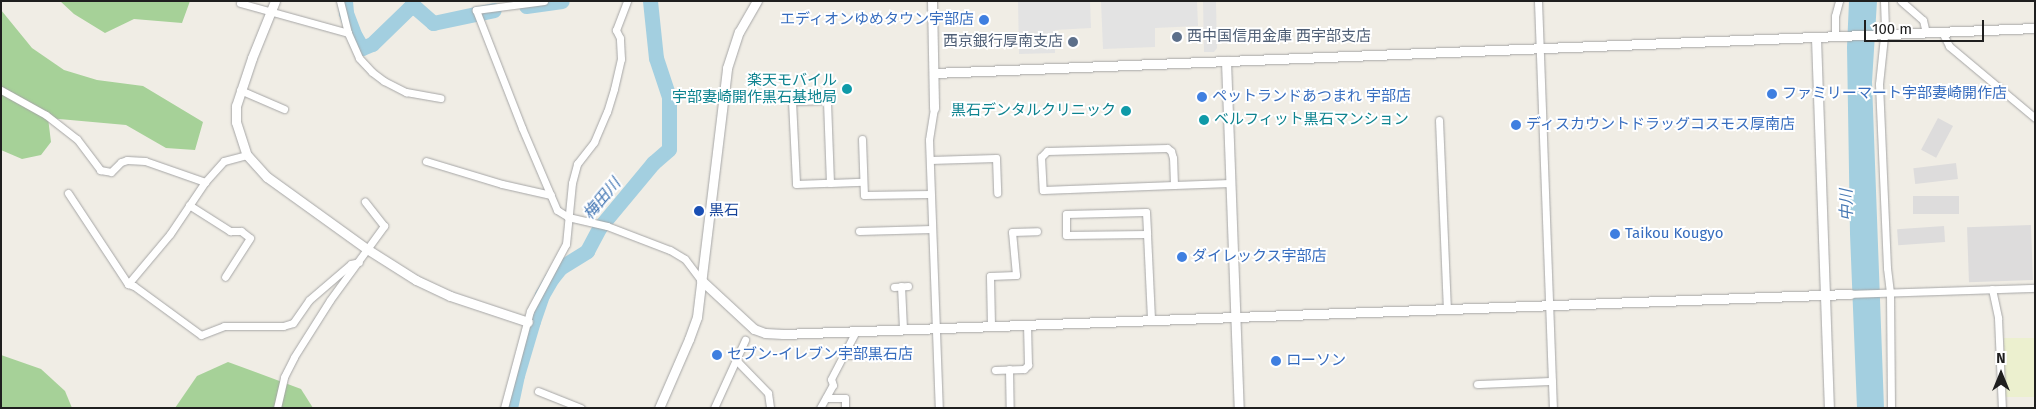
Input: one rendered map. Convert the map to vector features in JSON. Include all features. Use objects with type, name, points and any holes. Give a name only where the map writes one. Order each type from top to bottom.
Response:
[{"type":"street","points":[[275,1],[240,90],[236,122],[247,155],[267,177],[367,249],[416,280],[450,296],[528,322]]},
{"type":"street","points":[[340,1],[348,33],[359,58],[384,81],[406,92],[440,98]]},
{"type":"street","points":[[544,1],[477,13],[557,210],[568,217],[607,226],[670,250],[686,259],[701,280],[745,322],[765,333],[2035,288]]},
{"type":"street","points":[[504,408],[537,294],[557,264],[566,244],[572,183],[577,164],[594,142],[607,112],[614,89],[621,58],[620,38],[616,30],[627,1]]},
{"type":"street","points":[[659,408],[694,326],[711,214],[727,68],[739,32],[757,1]]},
{"type":"street","points":[[932,1],[934,108],[929,140],[939,408]]},
{"type":"street","points":[[1538,1],[1553,408]]},
{"type":"street","points":[[1837,37],[1835,16],[1839,1]]},
{"type":"street","points":[[1884,1],[1880,36],[1880,107],[1887,268],[1890,293],[1891,408]]},
{"type":"street","points":[[1901,1],[1923,20],[1926,33]]},
{"type":"street","points":[[240,3],[348,33]]},
{"type":"street","points":[[934,73],[1880,36],[2035,28]]},
{"type":"street","points":[[1942,32],[1949,46],[2035,118]]},
{"type":"street","points":[[1816,38],[1829,408]]},
{"type":"street","points":[[1226,62],[1239,408]]},
{"type":"street","points":[[1,90],[46,115],[77,139],[100,170],[111,172],[121,162],[127,160],[145,161],[205,182]]},
{"type":"street","points":[[240,90],[284,109]]},
{"type":"street","points":[[830,183],[827,100],[792,101],[796,184],[830,183],[863,182]]},
{"type":"street","points":[[1439,120],[1447,309]]},
{"type":"street","points":[[862,139],[864,195],[930,194]]},
{"type":"street","points":[[1174,185],[1173,158],[1171,151],[1167,148],[1047,151],[1041,157],[1042,190],[1230,183]]},
{"type":"street","points":[[128,284],[170,234],[205,182],[224,161],[247,155]]},
{"type":"street","points":[[930,160],[996,158],[997,193]]},
{"type":"street","points":[[426,161],[502,184],[551,195]]},
{"type":"street","points":[[68,193],[128,284],[134,286],[201,335],[224,326],[283,326],[293,323],[309,300],[351,264],[359,262]]},
{"type":"street","points":[[277,408],[284,377],[294,357],[330,300],[384,226],[366,202]]},
{"type":"street","points":[[190,205],[230,231],[241,231],[250,238],[225,277]]},
{"type":"street","points":[[1147,234],[1066,236],[1066,214],[1146,212],[1151,319]]},
{"type":"street","points":[[859,231],[932,229]]},
{"type":"street","points":[[991,325],[990,276],[1016,275],[1012,232],[1037,232]]},
{"type":"street","points":[[901,286],[903,329]]},
{"type":"street","points":[[1992,289],[1998,318],[2002,408]]},
{"type":"street","points":[[995,370],[1024,369],[1028,365],[1027,324]]},
{"type":"street","points":[[820,408],[833,385],[831,379],[856,331]]},
{"type":"street","points":[[714,408],[745,340]]},
{"type":"street","points":[[844,355],[875,355]]},
{"type":"street","points":[[736,360],[768,392],[770,408]]},
{"type":"street","points":[[1009,369],[1010,408]]},
{"type":"street","points":[[1477,384],[1552,381]]},
{"type":"street","points":[[538,390],[581,408]]},
{"type":"street","points":[[826,398],[845,398],[845,408]]},
{"type":"shaded area","points":[[1018,1],[1090,1],[1091,28],[1055,30],[1055,53],[1019,54]]},
{"type":"shaded area","points":[[1101,1],[1197,1],[1198,26],[1155,28],[1155,47],[1103,49]]},
{"type":"shaded area","points":[[1203,2],[1216,2],[1217,48],[1214,52],[1204,52]]},
{"type":"shaded area","points":[[1938,118],[1953,126],[1936,158],[1921,150]]},
{"type":"shaded area","points":[[1956,163],[1958,179],[1915,184],[1913,168]]},
{"type":"shaded area","points":[[1913,196],[1959,196],[1959,214],[1913,214]]},
{"type":"shaded area","points":[[2031,225],[2033,280],[1969,282],[1967,227]]},
{"type":"shaded area","points":[[1944,226],[1945,242],[1898,245],[1897,229]]},
{"type":"green space","points":[[60,1],[190,1],[182,23],[134,19],[105,33],[74,14]]},
{"type":"green space","points":[[1,10],[32,48],[64,70],[97,80],[143,86],[203,122],[195,150],[166,148],[126,125],[48,118],[51,142],[41,155],[22,159],[1,150]]},
{"type":"green space","points":[[2004,338],[2035,338],[2035,397],[2004,397]]},
{"type":"green space","points":[[1,355],[41,369],[65,391],[72,408],[1,408]]},
{"type":"green space","points":[[228,362],[301,389],[313,408],[175,408],[197,376]]},
{"type":"water","points":[[1849,1],[1877,1],[1872,82],[1884,408],[1857,408],[1850,234],[1847,47]]},
{"type":"waterway","name":"梅田川","points":[[345,1],[346,13],[362,48],[372,44],[410,7],[416,8],[433,23],[494,10]]},
{"type":"waterway","name":"梅田川","points":[[526,6],[562,1]]},
{"type":"waterway","name":"梅田川","points":[[510,408],[517,375],[533,321],[542,295],[552,278],[560,268],[587,251],[599,228],[653,163],[669,149],[669,97],[656,58],[650,1]]},
{"type":"place","name":"エディオンゆめタウン宇部店","points":[[984,20]]},
{"type":"place","name":"西中国信用金庫 西宇部支店","points":[[1177,37]]},
{"type":"place","name":"西京銀行厚南支店","points":[[1073,42]]},
{"type":"place","name":"楽天モバイル 宇部妻崎開作黒石基地局","points":[[847,89]]},
{"type":"place","name":"ファミリーマート宇部妻崎開作店","points":[[1772,94]]},
{"type":"place","name":"ペットランドあつまれ 宇部店","points":[[1202,97]]},
{"type":"place","name":"黒石デンタルクリニック","points":[[1126,111]]},
{"type":"place","name":"ベルフィット黒石マンション","points":[[1204,120]]},
{"type":"place","name":"ディスカウントドラッグコスモス厚南店","points":[[1516,125]]},
{"type":"place","name":"黒石","points":[[699,211]]},
{"type":"place","name":"Taikou Kougyo","points":[[1615,234]]},
{"type":"place","name":"ダイレックス宇部店","points":[[1182,257]]},
{"type":"place","name":"セブン-イレブン宇部黒石店","points":[[717,355]]},
{"type":"place","name":"ローソン","points":[[1276,361]]},
{"type":"water label","name":"中川","points":[[1847,205]]}]
